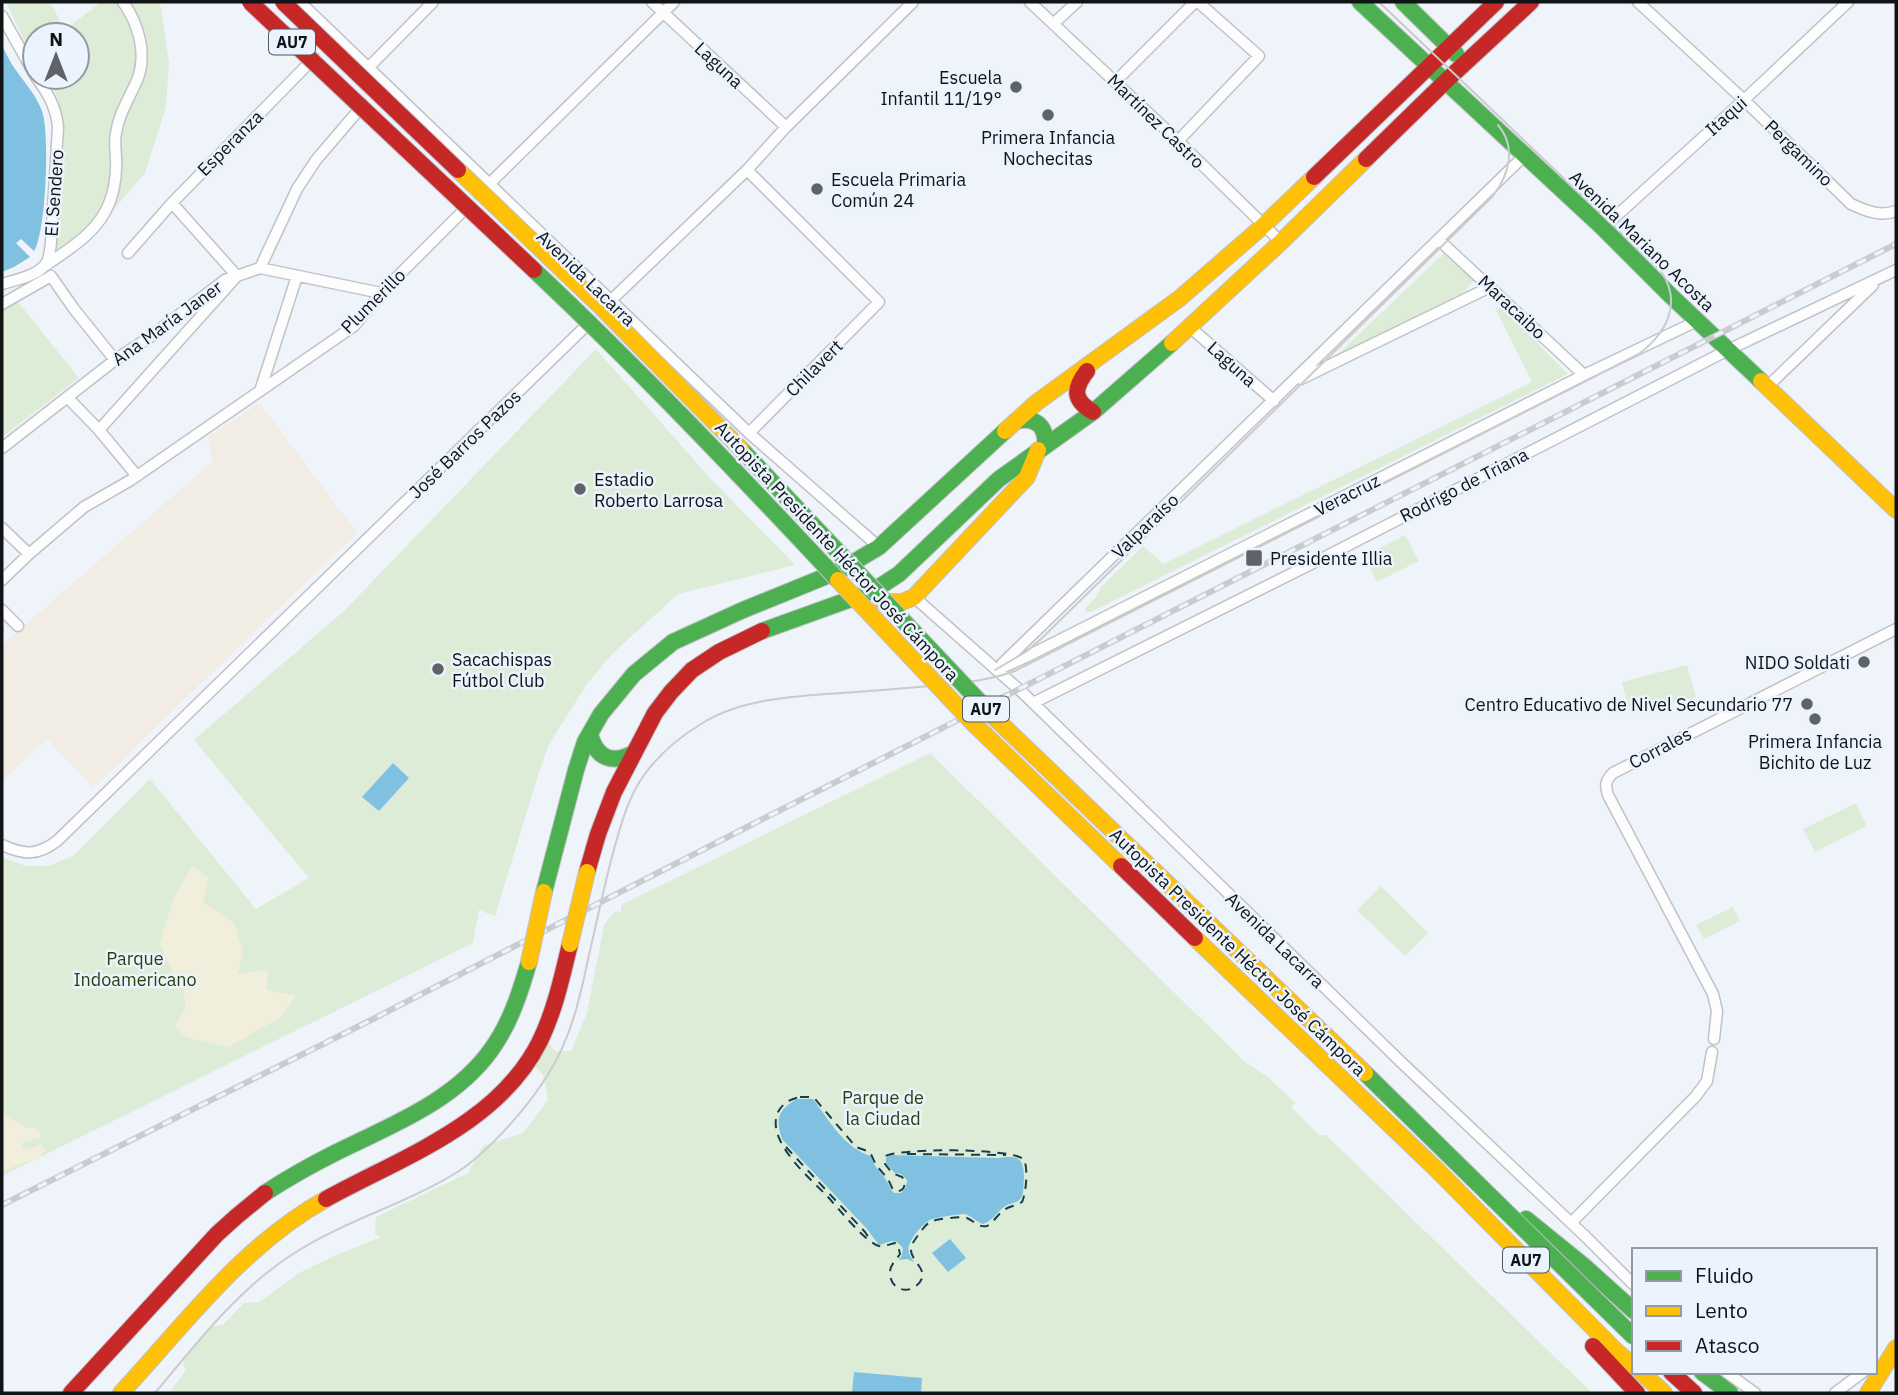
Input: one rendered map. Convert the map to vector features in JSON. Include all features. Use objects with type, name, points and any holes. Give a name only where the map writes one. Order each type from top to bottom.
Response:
[{"type":"main road","name":"Autopista Presidente Héctor José Cámpora","points":[[250,2],[586,319],[719,453],[973,723],[1436,1169],[1632,1364]]},
{"type":"main road","name":"Autopista Presidente Héctor José Cámpora","points":[[283,2],[598,304],[723,430],[985,708],[1454,1159],[1632,1335]]},
{"type":"main road","name":"Avenida Mariano Acosta","points":[[1360,2],[1603,228],[1896,510]]},
{"type":"main road","points":[[1403,2],[1465,63]]},
{"type":"main road","points":[[71,1393],[197,1255],[248,1207],[296,1174],[433,1102],[458,1085],[490,1052],[504,1030],[529,962],[577,766],[590,734],[609,704],[643,665],[666,647],[719,621],[837,573],[864,559],[1014,422],[1054,389],[1180,298],[1264,225],[1496,2]]},
{"type":"main road","points":[[121,1393],[237,1266],[274,1233],[319,1202],[442,1139],[502,1093],[519,1074],[546,1027],[597,834],[608,804],[655,713],[692,670],[751,635],[862,595],[899,574],[973,502],[1019,463],[1093,412],[1190,327],[1531,2]]},
{"type":"main road","points":[[1093,412],[1084,407],[1078,399],[1076,388],[1078,381],[1095,361]]},
{"type":"main road","points":[[862,595],[882,602],[899,603],[914,597],[1027,477],[1047,438],[1041,425],[1033,419],[1024,418],[1014,422]]},
{"type":"main road","points":[[590,734],[594,749],[607,758],[623,759],[634,753]]},
{"type":"main road","points":[[1454,1159],[1632,1309]]},
{"type":"main road","points":[[1436,1169],[1482,1227],[1637,1393]]},
{"type":"main road","points":[[1868,1393],[1896,1348]]},
{"type":"main road","points":[[1643,1374],[1664,1393]]},
{"type":"main road","points":[[1673,1374],[1694,1393]]},
{"type":"main road","points":[[1706,1376],[1730,1393]]},
{"type":"street","points":[[2,284],[45,266],[85,236],[99,221],[109,204],[116,174],[116,134],[122,109],[139,75],[141,47],[135,21],[123,2]]},
{"type":"street","name":"Avenida Lacarra","points":[[300,2],[749,433],[879,547]]},
{"type":"street","points":[[368,68],[433,2]]},
{"type":"street","name":"Laguna","points":[[652,2],[786,127]]},
{"type":"street","name":"Plumerillo","points":[[2,580],[84,507],[137,476],[354,326],[381,293],[674,2]]},
{"type":"street","name":"José Barros Pazos","points":[[2,845],[31,853],[45,850],[57,841],[747,170],[786,127],[913,2]]},
{"type":"street","name":"Martínez Castro","points":[[1030,2],[1281,242]]},
{"type":"street","points":[[1053,24],[1077,2]]},
{"type":"street","points":[[1115,82],[1196,2],[1259,56],[1178,141]]},
{"type":"street","name":"Pergamino","points":[[1638,2],[1851,204],[1871,213],[1896,211]]},
{"type":"street","name":"Itaqui","points":[[1603,228],[1848,2]]},
{"type":"street","name":"El Sendero","points":[[2,16],[21,50]]},
{"type":"street","name":"Esperanza","points":[[128,253],[172,203],[335,36]]},
{"type":"street","points":[[381,293],[260,268],[297,189],[316,160],[384,82]]},
{"type":"street","name":"El Sendero","points":[[45,266],[51,242],[58,127],[56,111],[46,91]]},
{"type":"street","name":"Valparaíso","points":[[997,670],[1524,156]]},
{"type":"street","name":"Chilavert","points":[[747,170],[879,302],[749,433]]},
{"type":"street","points":[[99,430],[237,276],[172,203]]},
{"type":"street","name":"Maracaibo","points":[[1439,240],[1584,375]]},
{"type":"street","name":"Ana María Janer","points":[[2,448],[225,280],[260,268]]},
{"type":"street","name":"Rodrigo de Triana","points":[[1032,703],[1329,555],[1728,350],[1896,270]]},
{"type":"street","points":[[2,304],[51,276],[116,360]]},
{"type":"street","points":[[260,391],[298,276]]},
{"type":"street","points":[[1767,387],[1881,278]]},
{"type":"street","name":"Valparaíso","points":[[1293,383],[1490,287]]},
{"type":"street","name":"Veracruz","points":[[997,670],[1697,321]]},
{"type":"street","name":"Laguna","points":[[1190,327],[1274,401]]},
{"type":"street","points":[[67,397],[137,476]]},
{"type":"street","points":[[2,528],[29,554]]},
{"type":"street","name":"Avenida Lacarra","points":[[914,597],[1032,703],[1632,1283]]},
{"type":"street","points":[[2,610],[18,626]]},
{"type":"street","name":"Corrales","points":[[1714,1039],[1717,1011],[1713,995],[1608,795],[1605,786],[1607,779],[1612,773],[1896,629]]},
{"type":"street","points":[[1571,1223],[1696,1096],[1707,1081],[1712,1052]]},
{"type":"street","points":[[1877,1362],[1896,1348]]},
{"type":"street","points":[[1729,1374],[1755,1393]]},
{"type":"street","points":[[1835,1393],[1860,1374]]},
{"type":"shaded area","points":[[260,403],[357,533],[93,788],[47,739],[2,781],[2,645],[212,462],[208,437]]},
{"type":"green space","points":[[6,2],[50,2],[60,21],[21,21],[21,34]]},
{"type":"green space","points":[[101,2],[159,2],[169,63],[166,107],[145,173],[93,234],[53,255],[64,140],[55,91],[91,91],[91,21],[77,21]]},
{"type":"green space","points":[[1445,252],[1474,281],[1464,292],[1333,359]]},
{"type":"green space","points":[[18,302],[79,378],[2,437],[2,311]]},
{"type":"green space","points":[[1501,307],[1568,374],[1091,612],[1086,612],[1085,608],[1101,587],[1143,546],[1163,564],[1532,382],[1495,308]]},
{"type":"green space","name":"Sacachispas Fútbol Club","points":[[596,349],[710,478],[795,565],[678,594],[612,654],[587,684],[549,744],[495,916],[479,910],[473,943],[2,1176],[2,855],[26,866],[48,866],[73,856],[150,779],[256,909],[309,878],[194,740],[344,611]]},
{"type":"green space","points":[[1405,535],[1419,561],[1377,582],[1364,556]]},
{"type":"green space","points":[[1687,665],[1696,697],[1630,714],[1622,682]]},
{"type":"green space","name":"Parque de la Ciudad","points":[[930,753],[1244,1061],[1268,1077],[1295,1103],[1291,1107],[1319,1135],[1326,1135],[1592,1393],[169,1393],[186,1370],[183,1365],[187,1354],[213,1326],[223,1325],[244,1303],[259,1302],[299,1273],[381,1237],[375,1234],[376,1217],[468,1173],[483,1146],[523,1133],[548,1100],[543,1075],[534,1065],[540,1047],[548,1043],[556,1051],[571,1051],[587,1013],[604,925],[615,911],[621,912],[621,905]]},
{"type":"green space","points":[[1856,803],[1867,826],[1815,852],[1803,829]]},
{"type":"green space","points":[[1381,886],[1428,933],[1405,956],[1357,910]]},
{"type":"green space","points":[[1733,907],[1740,921],[1704,939],[1696,925]]},
{"type":"sand","points":[[192,866],[209,878],[203,902],[234,923],[243,952],[237,974],[268,969],[267,990],[296,996],[280,1018],[228,1047],[187,1038],[175,1027],[186,1005],[183,988],[160,944],[172,902]]},
{"type":"sand","points":[[2,1110],[25,1128],[35,1128],[41,1132],[40,1138],[23,1142],[22,1148],[29,1149],[41,1144],[46,1150],[37,1160],[2,1172]]},
{"type":"water","points":[[2,46],[21,77],[21,91],[31,91],[42,111],[46,160],[44,204],[34,251],[21,239],[16,243],[30,257],[2,272]]},
{"type":"water","points":[[393,763],[409,778],[379,811],[362,797]]},
{"type":"water","points":[[797,1099],[813,1099],[845,1140],[871,1156],[894,1193],[901,1193],[907,1180],[886,1164],[886,1158],[890,1155],[1011,1157],[1022,1163],[1022,1196],[983,1224],[963,1214],[930,1220],[920,1228],[910,1243],[909,1252],[914,1262],[899,1260],[903,1248],[892,1241],[879,1245],[782,1139],[780,1115]]},
{"type":"water","points":[[950,1239],[966,1258],[948,1272],[932,1253]]},
{"type":"water","points":[[854,1372],[922,1378],[921,1393],[852,1393]]},
{"type":"ferry route","points":[[800,1097],[815,1099],[856,1147],[870,1152],[893,1190],[902,1190],[905,1181],[892,1173],[885,1164],[886,1156],[912,1152],[978,1151],[1014,1155],[1023,1159],[1026,1180],[1022,1202],[1005,1209],[987,1226],[964,1217],[928,1223],[911,1248],[913,1258],[922,1271],[921,1281],[912,1289],[898,1288],[890,1277],[892,1265],[900,1254],[898,1245],[895,1243],[879,1246],[867,1239],[783,1147],[776,1123],[778,1112],[787,1102],[800,1097]]},
{"type":"ferry route","points":[[786,1147],[871,1241]]},
{"type":"ferry route","points":[[907,1154],[1006,1155]]},
{"type":"tram line","points":[[155,1393],[219,1318],[273,1268],[313,1242],[459,1171],[495,1140],[529,1101],[555,1062],[574,1018],[610,865],[628,805],[648,770],[684,735],[715,716],[745,705],[794,697],[963,683],[1015,671],[1639,354],[1657,337],[1664,327],[1671,306],[1671,295],[1661,271],[1379,2]]},
{"type":"tram line","points":[[995,670],[1027,651],[1041,639],[1493,196],[1499,188],[1509,161],[1507,142],[1498,125]]},
{"type":"railway","points":[[2,1205],[1896,244]]},
{"type":"traffic: fast","points":[[1360,2],[1603,228],[1761,381]]},
{"type":"traffic: fast","points":[[1403,2],[1456,54]]},
{"type":"traffic: fast","points":[[534,270],[688,422],[838,580]]},
{"type":"traffic: fast","points":[[762,631],[862,595],[899,574],[999,479],[1093,412],[1172,343]]},
{"type":"traffic: fast","points":[[1016,421],[1029,420],[1038,424],[1044,433],[1045,446]]},
{"type":"traffic: fast","points":[[544,892],[585,742],[601,714],[634,674],[673,642],[839,571],[879,547],[1005,431]]},
{"type":"traffic: fast","points":[[741,449],[996,719]]},
{"type":"traffic: fast","points":[[590,734],[596,749],[606,757],[612,759],[634,753]]},
{"type":"traffic: fast","points":[[265,1193],[317,1162],[419,1111],[459,1084],[476,1068],[504,1030],[529,962]]},
{"type":"traffic: fast","points":[[1365,1073],[1632,1335]]},
{"type":"traffic: fast","points":[[1526,1219],[1632,1309]]},
{"type":"traffic: fast","points":[[1705,1374],[1730,1393]]},
{"type":"traffic: slow","points":[[1172,343],[1366,159]]},
{"type":"traffic: slow","points":[[458,170],[598,304],[741,449]]},
{"type":"traffic: slow","points":[[1005,431],[1036,403],[1180,298],[1264,225],[1314,177]]},
{"type":"traffic: slow","points":[[1761,381],[1896,510]]},
{"type":"traffic: slow","points":[[881,602],[902,602],[914,597],[1027,477],[1038,450]]},
{"type":"traffic: slow","points":[[838,580],[973,723],[1121,866]]},
{"type":"traffic: slow","points":[[996,719],[1365,1073]]},
{"type":"traffic: slow","points":[[570,944],[587,872]]},
{"type":"traffic: slow","points":[[529,962],[544,892]]},
{"type":"traffic: slow","points":[[1195,938],[1436,1169],[1632,1364]]},
{"type":"traffic: slow","points":[[121,1393],[241,1263],[268,1239],[326,1199]]},
{"type":"traffic: slow","points":[[1868,1393],[1896,1348]]},
{"type":"traffic: slow","points":[[1643,1374],[1664,1393]]},
{"type":"traffic: jam","points":[[250,2],[534,270]]},
{"type":"traffic: jam","points":[[283,2],[458,170]]},
{"type":"traffic: jam","points":[[1314,177],[1496,2]]},
{"type":"traffic: jam","points":[[1366,159],[1531,2]]},
{"type":"traffic: jam","points":[[1087,371],[1079,383],[1077,394],[1086,408],[1093,412]]},
{"type":"traffic: jam","points":[[587,872],[614,792],[655,713],[692,670],[719,652],[762,631]]},
{"type":"traffic: jam","points":[[1121,866],[1195,938]]},
{"type":"traffic: jam","points":[[326,1199],[446,1135],[500,1095],[522,1070],[540,1041],[554,1005],[570,944]]},
{"type":"traffic: jam","points":[[71,1393],[217,1234],[265,1193]]},
{"type":"traffic: jam","points":[[1593,1346],[1637,1393]]},
{"type":"traffic: jam","points":[[1673,1374],[1694,1393]]},
{"type":"place","name":"Escuela Infantil 11/19°","points":[[1016,87]]},
{"type":"place","name":"Primera Infancia Nochecitas","points":[[1048,115]]},
{"type":"place","name":"Escuela Primaria Común 24","points":[[817,189]]},
{"type":"place","name":"Estadio Roberto Larrosa","points":[[580,489]]},
{"type":"place","name":"Presidente Illia","points":[[1254,558]]},
{"type":"place","name":"NIDO Soldati","points":[[1864,662]]},
{"type":"place","name":"Sacachispas Fútbol Club","points":[[438,669]]},
{"type":"place","name":"Centro Educativo de Nivel Secundario 77","points":[[1807,704]]},
{"type":"place","name":"Primera Infancia Bichito de Luz","points":[[1815,719]]},
{"type":"park label","name":"Parque Indoamericano","points":[[135,968]]}]
